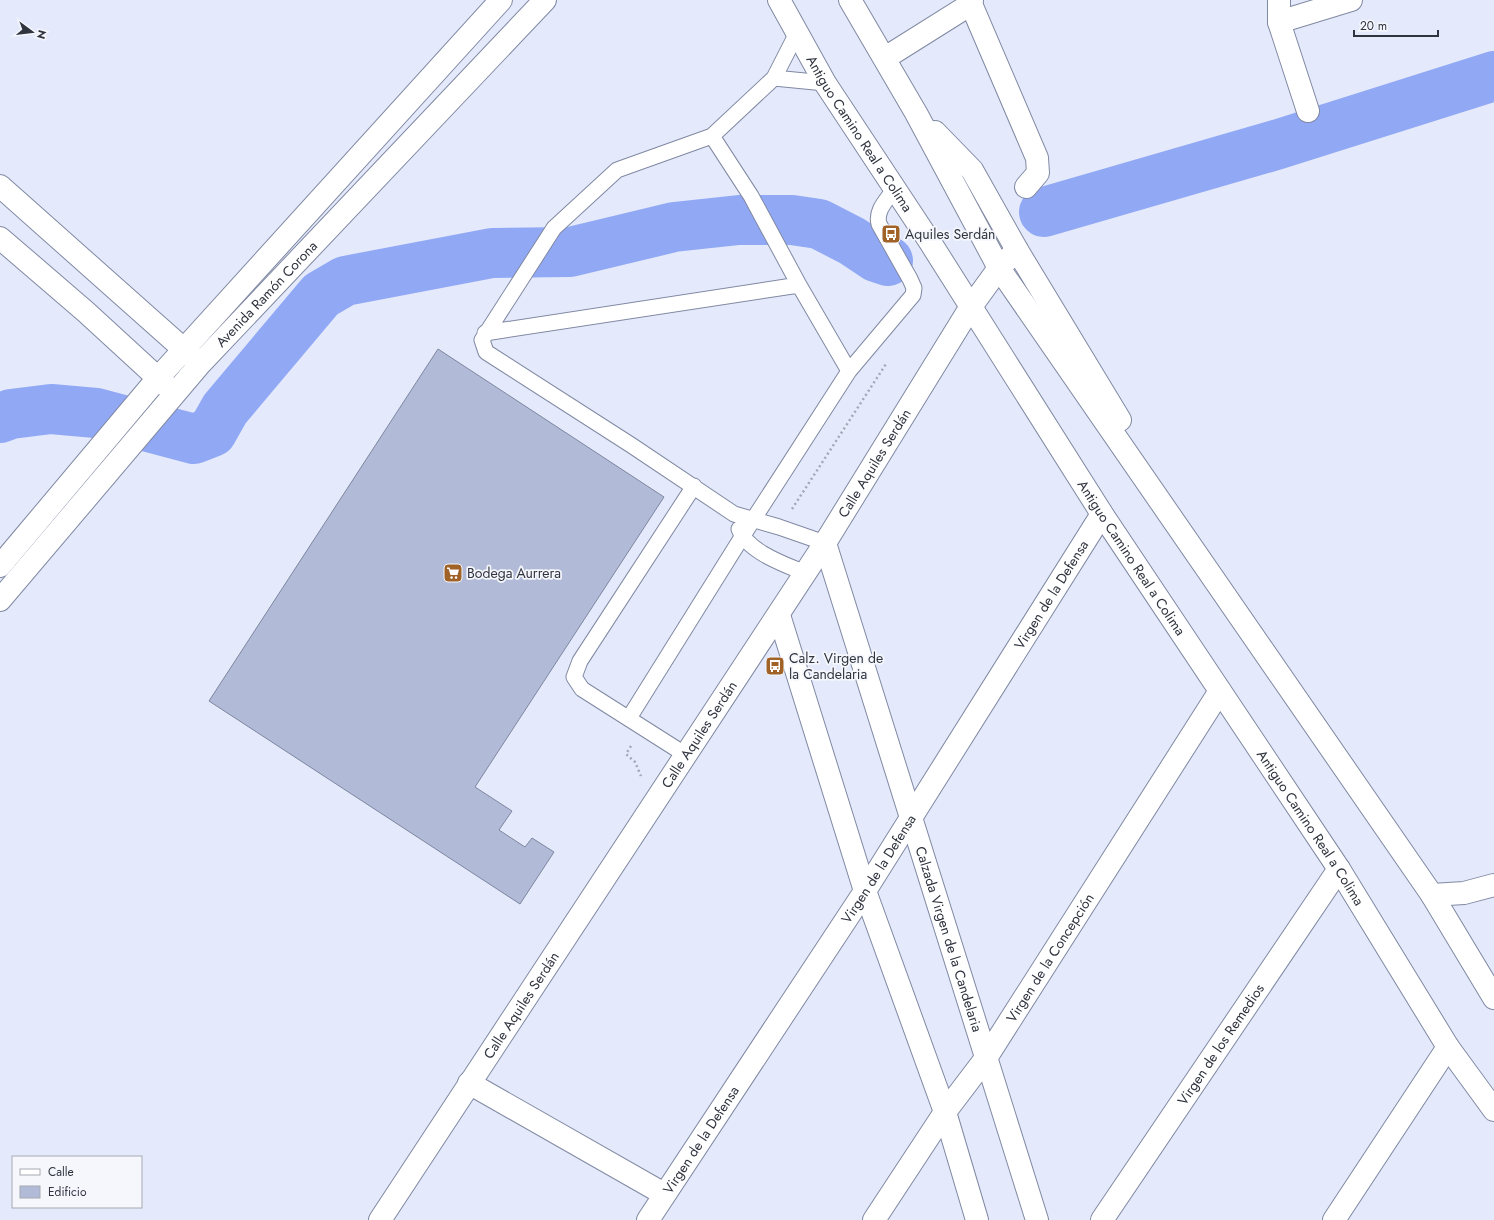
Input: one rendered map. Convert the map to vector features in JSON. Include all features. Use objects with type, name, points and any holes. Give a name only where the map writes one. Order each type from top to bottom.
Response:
[{"type":"street","name":"Avenida Ramón Corona","points":[[0,566],[184,348],[501,0]]},
{"type":"street","name":"Avenida Ramón Corona","points":[[0,600],[200,364],[545,0]]},
{"type":"street","name":"Antiguo Camino Real a Colima","points":[[779,0],[825,82],[895,188],[1102,514],[1338,869],[1448,1047],[1494,1110]]},
{"type":"street","points":[[850,0],[916,113],[999,268],[1432,895],[1494,998]]},
{"type":"street","points":[[1279,0],[1279,22],[1308,111]]},
{"type":"street","points":[[1279,22],[1351,0]]},
{"type":"street","points":[[885,58],[972,2],[1037,158],[1038,173],[1026,187]]},
{"type":"street","points":[[916,113],[972,170],[1017,250],[1112,406],[1191,546]]},
{"type":"street","points":[[0,186],[184,348],[200,364]]},
{"type":"street","points":[[0,238],[86,312],[175,394]]},
{"type":"street","name":"Calle Aquiles Serdán","points":[[380,1220],[805,574],[970,308],[999,268],[1017,250]]},
{"type":"street","name":"Virgen de la Defensa","points":[[648,1220],[865,891],[1102,514]]},
{"type":"street","name":"Calzada Virgen de la Candelaria","points":[[825,543],[1037,1220]]},
{"type":"street","points":[[778,615],[865,891],[945,1112],[977,1220]]},
{"type":"street","name":"Virgen de la Concepción","points":[[874,1220],[945,1112],[986,1058],[1220,691]]},
{"type":"street","name":"Virgen de los Remedios","points":[[1102,1220],[1338,869]]},
{"type":"street","points":[[1432,895],[1464,893],[1494,885]]},
{"type":"street","points":[[1334,1220],[1448,1047]]},
{"type":"street","points":[[469,1083],[664,1194]]},
{"type":"lane","points":[[797,33],[774,78],[712,136],[617,170],[554,228],[485,333],[482,340],[486,352],[694,486],[734,514],[825,543]]},
{"type":"lane","points":[[774,78],[825,82]]},
{"type":"lane","points":[[712,136],[751,196],[780,247],[799,285],[849,371]]},
{"type":"lane","points":[[629,718],[742,537],[849,371],[914,292],[910,279],[878,224],[878,212],[895,188]]},
{"type":"lane","points":[[485,333],[799,285]]},
{"type":"lane","points":[[686,755],[582,689],[574,677],[580,661],[694,486]]},
{"type":"lane","points":[[734,514],[742,537],[759,550],[805,574]]},
{"type":"building","name":"Bodega Aurrera","points":[[438,349],[664,497],[475,787],[512,811],[499,830],[525,847],[532,838],[554,852],[520,904],[209,701]]},
{"type":"waterway","points":[[1044,212],[1279,144],[1494,76]]},
{"type":"waterway","points":[[0,418],[11,414],[51,409],[96,413],[194,439],[212,432],[225,409],[321,295],[345,281],[492,253],[570,252],[674,227],[739,220],[792,220],[819,224],[852,241],[876,257],[888,261]]},
{"type":"place","name":"Aquiles Serdán","points":[[891,234]]},
{"type":"place","name":"Bodega Aurrera","points":[[453,573]]},
{"type":"place","name":"Calz. Virgen de la Candelaria","points":[[775,666]]}]
